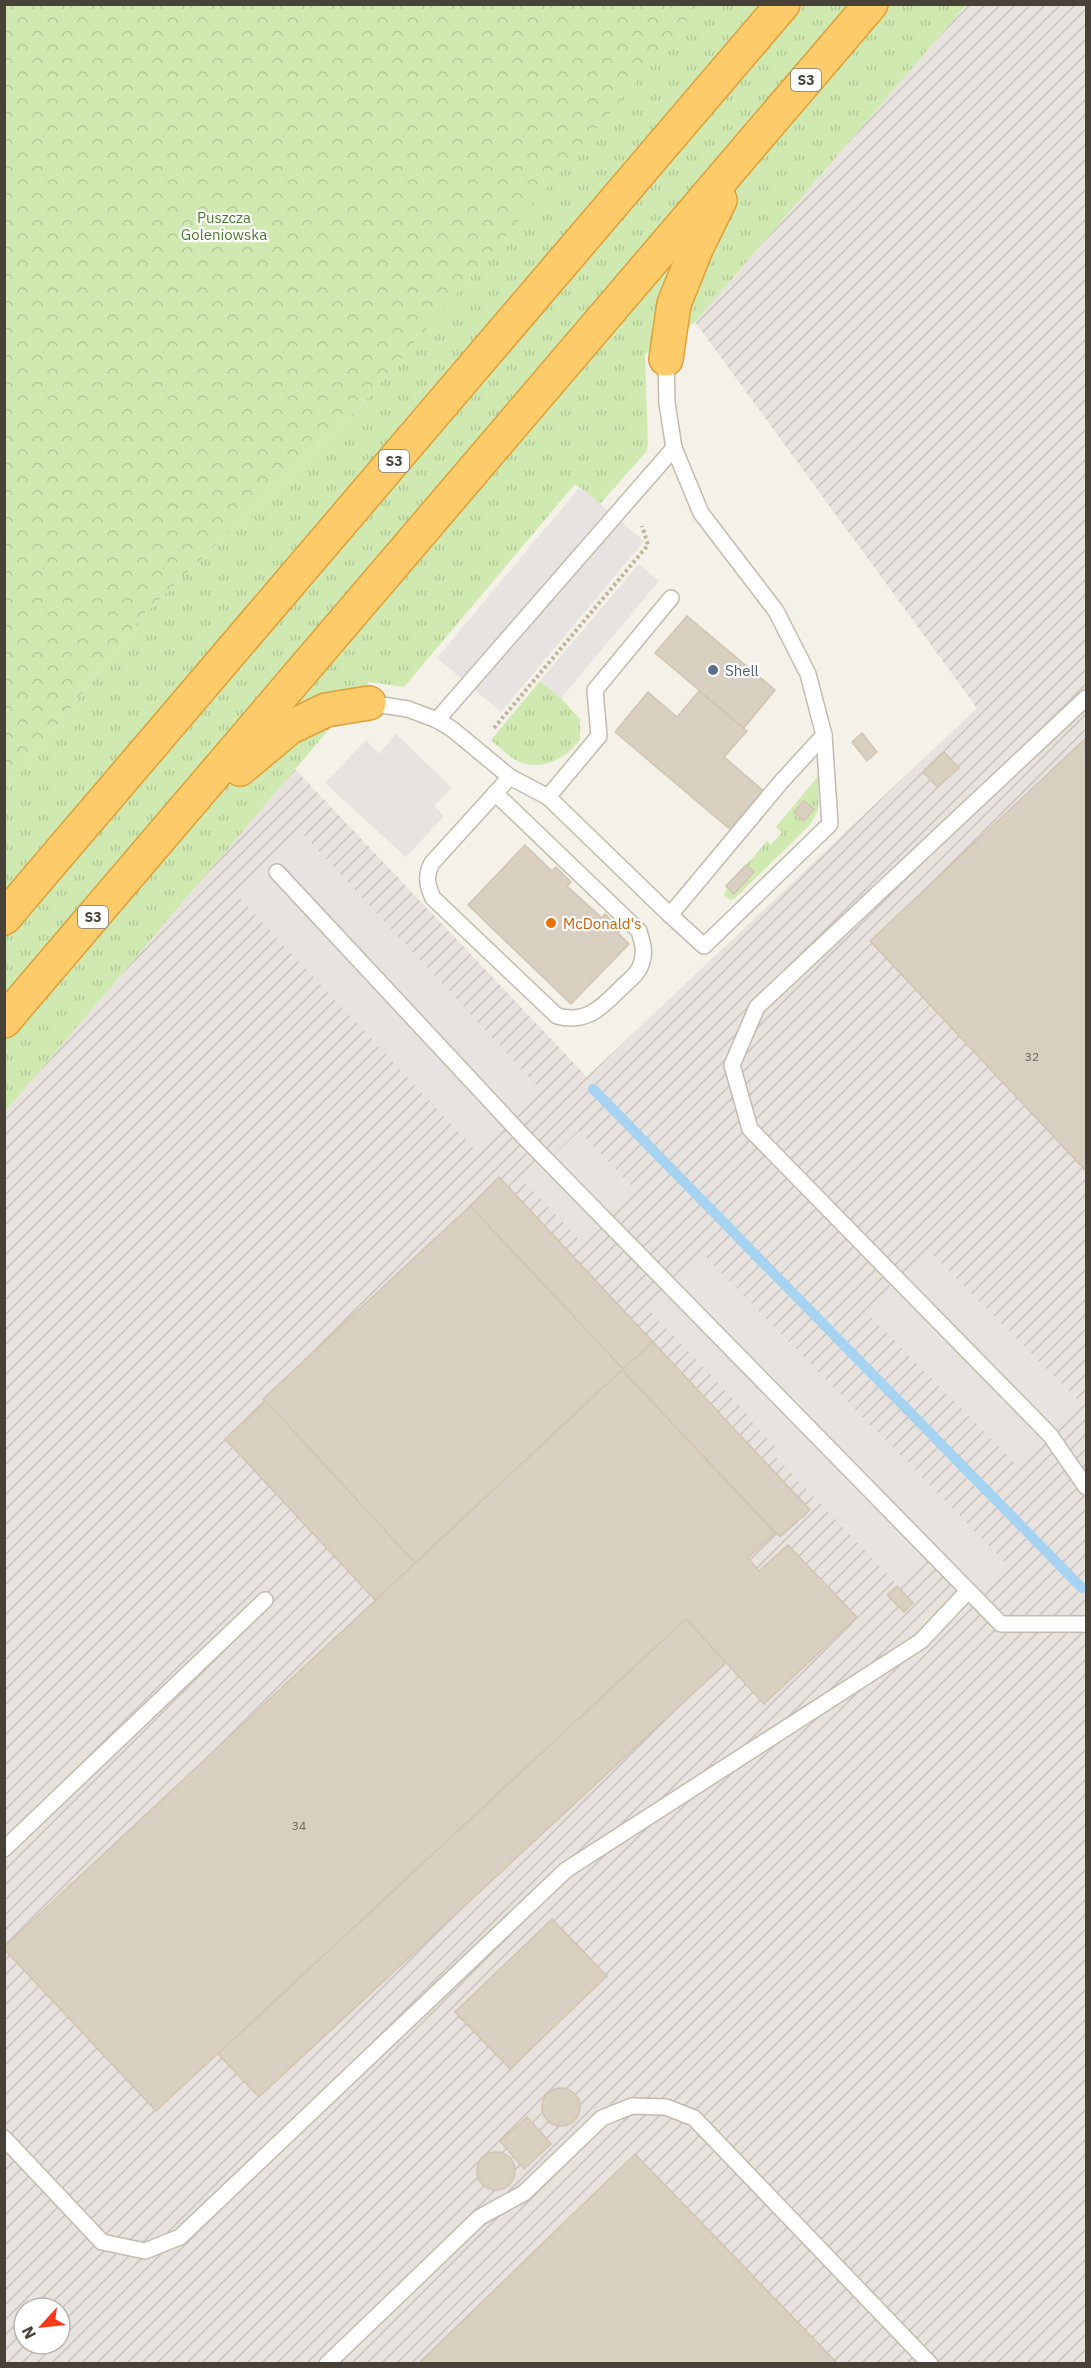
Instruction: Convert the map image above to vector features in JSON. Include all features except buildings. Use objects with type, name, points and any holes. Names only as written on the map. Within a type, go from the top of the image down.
[{"type":"highway","name":"S3","points":[[4,918],[783,4]]},
{"type":"highway","name":"S3","points":[[4,1021],[871,4]]},
{"type":"highway","points":[[666,359],[674,304],[696,249],[742,156]]},
{"type":"highway","points":[[181,814],[253,759],[288,728],[326,710],[369,703]]},
{"type":"lane","points":[[369,703],[408,709],[437,720],[510,777],[549,797],[704,946],[830,824],[824,735],[808,674],[776,611],[701,513],[674,448],[667,403],[666,359]]},
{"type":"lane","points":[[437,720],[674,448]]},
{"type":"lane","points":[[549,797],[598,736],[595,690],[671,598]]},
{"type":"lane","points":[[1086,698],[757,1007],[732,1065],[750,1129],[1050,1436],[1086,1486]]},
{"type":"lane","points":[[670,915],[781,782],[824,735]]},
{"type":"lane","points":[[495,793],[639,931],[645,950],[640,969],[589,1016],[568,1019],[557,1016],[433,898],[429,889],[428,870],[448,844],[495,793],[510,777]]},
{"type":"lane","points":[[277,872],[523,1136],[1001,1624],[1086,1624]]},
{"type":"lane","points":[[4,2138],[102,2242],[145,2251],[180,2237],[566,1870],[921,1641],[968,1591]]},
{"type":"lane","points":[[4,1849],[265,1600]]},
{"type":"lane","points":[[327,2364],[480,2217],[524,2193],[602,2118],[632,2106],[666,2107],[693,2118],[930,2364]]},
{"type":"path","points":[[476,749],[648,545],[631,497]]},
{"type":"shaded area","points":[[966,5],[1086,5],[1086,2363],[5,2364],[5,1112],[295,769],[586,1076],[977,708],[695,322]]},
{"type":"shaded area","points":[[580,487],[644,541],[501,712],[437,658]]},
{"type":"shaded area","points":[[639,564],[659,581],[561,698],[540,681]]},
{"type":"shaded area","points":[[396,734],[452,788],[434,806],[444,816],[406,857],[325,783],[366,740],[379,754]]},
{"type":"shaded area","points":[[304,835],[542,1091],[477,1152],[238,896]]},
{"type":"shaded area","points":[[579,1131],[632,1186],[579,1239],[525,1183]]},
{"type":"shaded area","points":[[927,1249],[1080,1402],[1017,1465],[865,1311]]},
{"type":"shaded area","points":[[705,1256],[1007,1564],[974,1597],[929,1550],[895,1582],[771,1452],[776,1447],[752,1422],[753,1420],[649,1310]]},
{"type":"green space","name":"Puszcza Goleniowska","points":[[5,4],[693,4],[698,9],[362,405],[146,612],[5,792]]},
{"type":"green space","points":[[693,5],[966,5],[695,322],[645,354],[648,445],[646,452],[600,504],[575,484],[404,687],[369,682],[5,1112],[5,792],[146,612],[362,405],[697,8]]},
{"type":"green space","points":[[540,681],[561,698],[580,719],[580,739],[561,758],[553,762],[526,764],[514,759],[491,740]]},
{"type":"green space","points":[[819,775],[818,811],[808,827],[734,899],[731,900],[724,895],[727,888],[734,894],[754,873],[746,865],[767,841],[771,845],[782,832],[776,827]]},
{"type":"waterway","points":[[593,1089],[1082,1588]]},
{"type":"place","name":"Shell","points":[[713,670]]},
{"type":"place","name":"McDonald's","points":[[551,923]]}]
